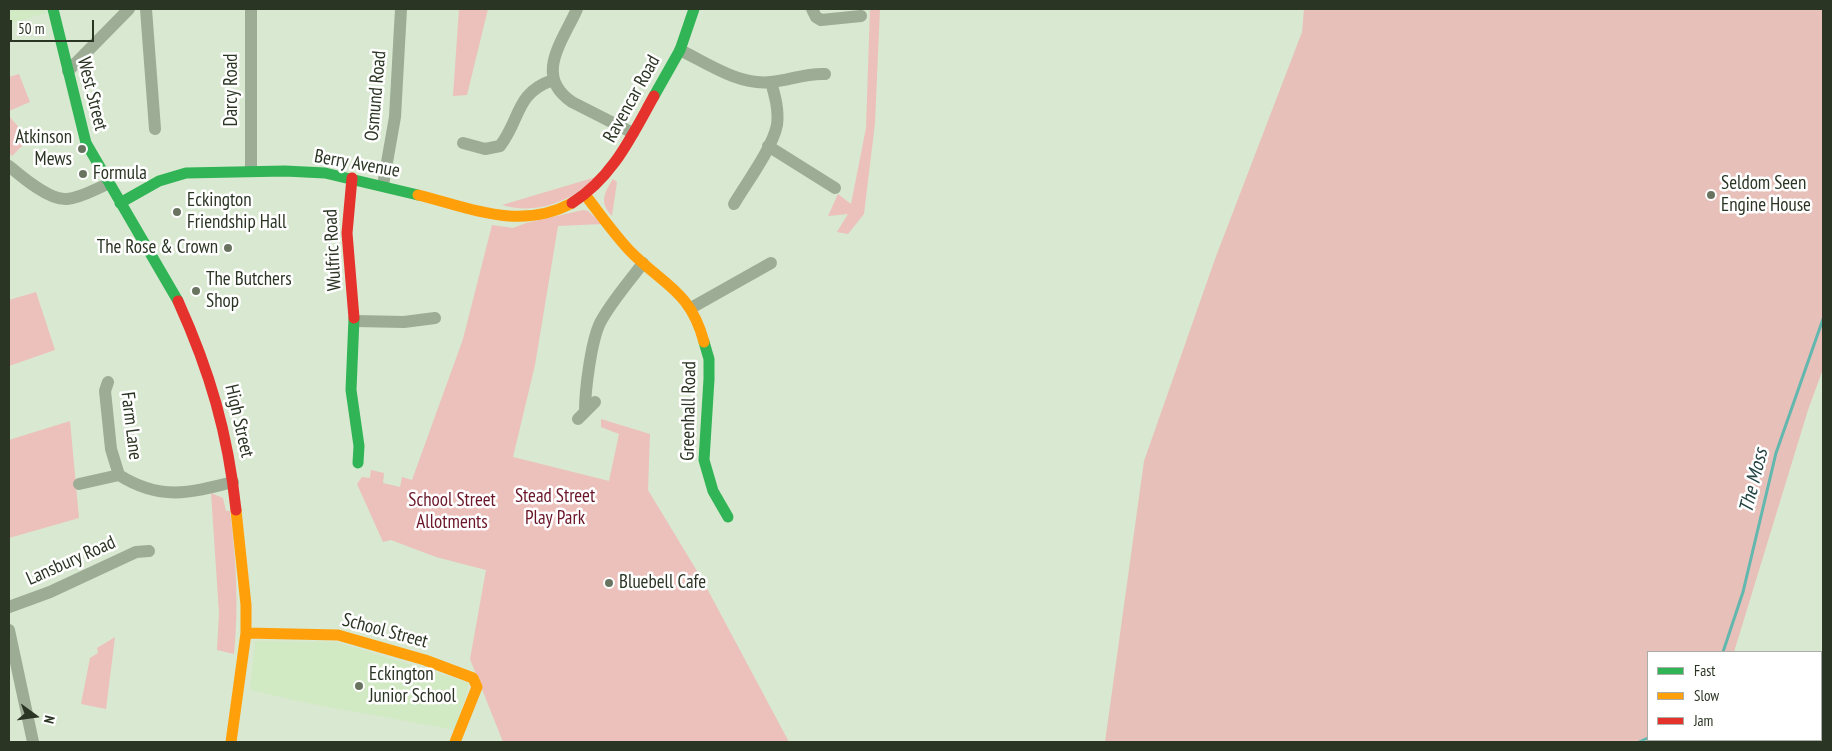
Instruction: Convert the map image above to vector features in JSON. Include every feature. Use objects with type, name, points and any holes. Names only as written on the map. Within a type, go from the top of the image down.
[{"type":"street","name":"West Street","points":[[53,9],[86,143],[108,184]]},
{"type":"street","points":[[68,71],[130,9]]},
{"type":"street","points":[[146,9],[155,129]]},
{"type":"street","name":"Darcy Road","points":[[251,9],[251,171]]},
{"type":"street","name":"Osmund Road","points":[[383,185],[395,117],[401,9]]},
{"type":"street","points":[[577,9],[553,59],[553,80],[567,100],[633,133]]},
{"type":"street","name":"Ravencar Road","points":[[586,196],[607,176],[633,133],[680,50],[694,9]]},
{"type":"street","points":[[812,9],[816,17],[822,20],[861,16]]},
{"type":"street","points":[[680,50],[744,80],[771,82],[802,75],[825,74]]},
{"type":"street","points":[[463,143],[485,149],[500,146],[528,93],[541,84],[553,80]]},
{"type":"street","points":[[734,198],[773,137],[778,115],[771,82]]},
{"type":"street","points":[[768,146],[835,188]]},
{"type":"street","points":[[9,166],[59,199],[75,198],[108,184]]},
{"type":"street","name":"Berry Avenue","points":[[120,203],[159,181],[186,173],[251,171],[325,174],[352,178],[513,218],[536,216],[558,210],[586,196]]},
{"type":"street","name":"Wulfric Road","points":[[352,178],[347,233],[355,306],[351,390],[359,446],[358,463]]},
{"type":"street","name":"High Street","points":[[108,184],[175,295],[201,352],[220,412],[233,482],[244,575],[246,633],[231,742]]},
{"type":"street","name":"Greenhall Road","points":[[586,196],[630,251],[671,285],[691,308],[700,327],[709,359],[704,460],[713,491],[728,517]]},
{"type":"street","points":[[586,411],[585,398],[590,364],[600,323],[643,263]]},
{"type":"street","points":[[691,308],[771,263]]},
{"type":"street","points":[[355,321],[429,324]]},
{"type":"street","name":"Farm Lane","points":[[108,382],[105,391],[111,449],[119,476],[145,488],[176,494],[191,493],[233,482]]},
{"type":"street","points":[[79,484],[119,476]]},
{"type":"street","name":"Lansbury Road","points":[[9,607],[50,592],[136,552],[148,552]]},
{"type":"street","points":[[9,630],[33,742]]},
{"type":"street","name":"School Street","points":[[246,633],[338,635],[358,639],[463,673],[473,678],[477,687],[455,742]]},
{"type":"shaded area","points":[[9,9],[45,9],[46,13],[9,24]]},
{"type":"shaded area","points":[[1304,9],[1823,9],[1823,369],[1808,410],[1734,651],[1647,651],[1647,741],[1752,742],[1105,742],[1144,461],[1215,259],[1302,32]]},
{"type":"shaded area","name":"Eckington Junior School","points":[[255,641],[337,642],[469,683],[456,730],[317,705],[250,690]]},
{"type":"green space","points":[[459,9],[488,9],[467,95],[453,96]]},
{"type":"green space","points":[[870,9],[880,9],[875,123],[864,214],[848,234],[837,232],[848,214],[828,216],[838,194],[851,204],[866,128]]},
{"type":"green space","points":[[19,74],[30,102],[9,111],[9,77]]},
{"type":"green space","points":[[9,116],[29,139],[12,156],[9,153]]},
{"type":"green space","points":[[596,177],[576,193],[552,204],[528,208],[502,205]]},
{"type":"green space","points":[[613,179],[617,182],[612,216],[605,207],[604,198]]},
{"type":"green space","points":[[583,210],[588,211],[602,224],[558,226],[535,365],[513,457],[609,481],[619,434],[601,427],[601,419],[650,434],[648,490],[703,581],[789,742],[503,742],[470,659],[486,570],[436,557],[391,540],[383,542],[357,484],[362,477],[370,478],[371,470],[384,473],[383,483],[400,487],[402,477],[412,480],[463,339],[492,225],[513,228],[526,223]]},
{"type":"green space","points":[[36,292],[55,350],[9,366],[9,300]]},
{"type":"green space","points":[[70,421],[79,518],[9,538],[9,440]]},
{"type":"green space","points":[[211,493],[223,498],[226,511],[230,511],[236,582],[234,654],[217,650],[219,613]]},
{"type":"green space","points":[[115,637],[106,709],[81,704],[90,658],[98,653],[97,648]]},
{"type":"waterway","name":"The Moss","points":[[1723,651],[1743,592],[1776,453],[1823,319]]},
{"type":"waterway","name":"The Moss","points":[[1639,742],[1647,738]]},
{"type":"traffic: fast","points":[[53,9],[86,143],[178,301]]},
{"type":"traffic: fast","points":[[654,96],[680,50],[694,9]]},
{"type":"traffic: fast","points":[[120,203],[159,181],[186,173],[285,171],[325,173],[418,195]]},
{"type":"traffic: fast","points":[[354,318],[351,390],[359,446],[358,463]]},
{"type":"traffic: fast","points":[[704,342],[709,359],[704,460],[713,491],[728,517]]},
{"type":"traffic: slow","points":[[418,195],[476,211],[514,216],[553,211],[572,203]]},
{"type":"traffic: slow","points":[[586,196],[630,251],[683,299],[698,325],[704,342]]},
{"type":"traffic: slow","points":[[231,742],[246,633],[246,605],[236,510]]},
{"type":"traffic: slow","points":[[246,633],[338,635],[425,660],[473,678],[477,687],[455,742]]},
{"type":"traffic: jam","points":[[572,203],[586,193],[610,169],[629,141],[654,96]]},
{"type":"traffic: jam","points":[[352,178],[347,233],[354,318]]},
{"type":"traffic: jam","points":[[178,301],[199,353],[216,403],[228,455],[236,510]]},
{"type":"place","name":"Atkinson Mews","points":[[82,149]]},
{"type":"place","name":"Formula","points":[[83,174]]},
{"type":"place","name":"Seldom Seen Engine House","points":[[1711,195]]},
{"type":"place","name":"Eckington Friendship Hall","points":[[177,212]]},
{"type":"place","name":"The Rose & Crown","points":[[228,248]]},
{"type":"place","name":"The Butchers Shop","points":[[196,291]]},
{"type":"place","name":"Bluebell Cafe","points":[[609,583]]},
{"type":"place","name":"Eckington Junior School","points":[[359,686]]},
{"type":"park label","name":"Stead Street Play Park","points":[[555,508]]},
{"type":"park label","name":"School Street Allotments","points":[[452,512]]}]
